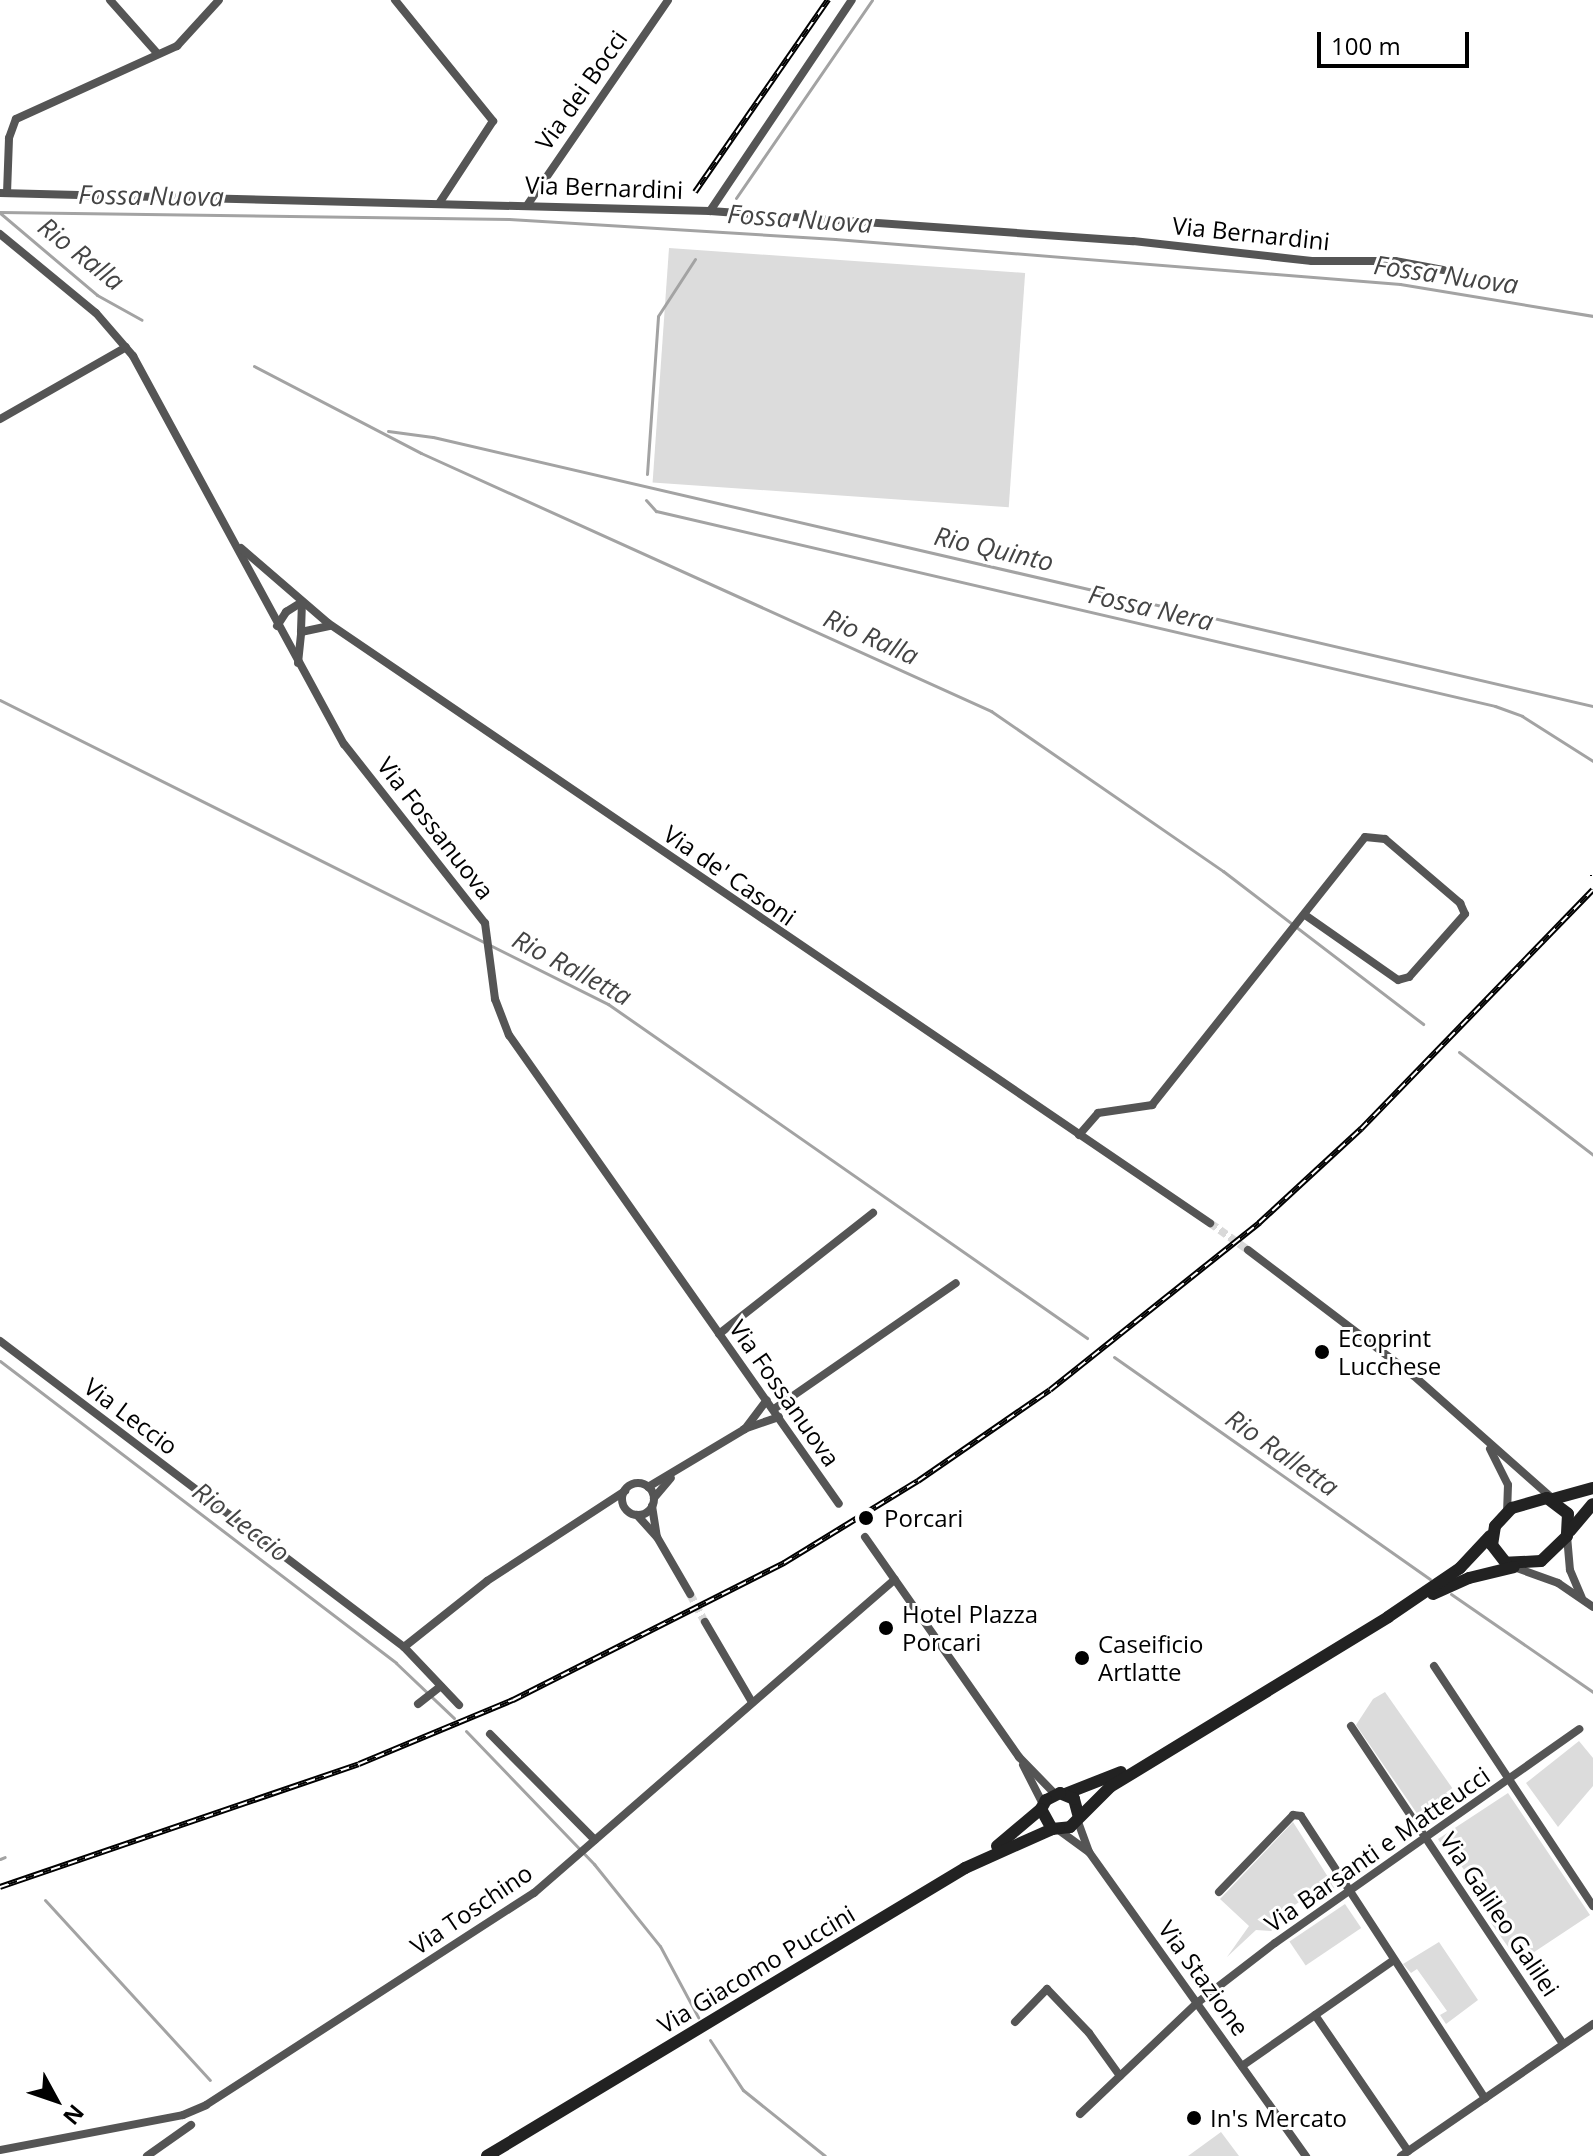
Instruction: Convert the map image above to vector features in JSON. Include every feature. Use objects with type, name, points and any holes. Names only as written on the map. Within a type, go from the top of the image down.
[{"type":"main road","points":[[965,1868],[1060,1794],[1163,1750],[1388,1617],[1460,1568],[1490,1536],[1507,1512],[1530,1500],[1553,1499],[1593,1488]]},
{"type":"main road","points":[[1553,1499],[1568,1514],[1568,1534]]},
{"type":"main road","points":[[1388,1617],[1469,1578],[1549,1556],[1593,1504]]},
{"type":"main road","points":[[1490,1536],[1495,1553],[1514,1567]]},
{"type":"main road","points":[[1060,1794],[1074,1799],[1078,1817],[1163,1750]]},
{"type":"main road","points":[[1042,1806],[1056,1830]]},
{"type":"main road","name":"Via Giacomo Puccini","points":[[487,2156],[965,1868],[1056,1830],[1078,1817]]},
{"type":"street","points":[[110,0],[158,54]]},
{"type":"street","points":[[4,193],[9,138],[16,119],[177,46],[219,0]]},
{"type":"street","points":[[395,0],[493,121],[440,202]]},
{"type":"street","name":"Via dei Bocci","points":[[528,204],[668,0]]},
{"type":"street","points":[[710,211],[852,0]]},
{"type":"street","name":"Via Bernardini","points":[[4,193],[710,211],[1133,241],[1312,261],[1395,261],[1443,270]]},
{"type":"street","name":"Via Fossanuova","points":[[0,234],[86,304],[126,347],[238,544],[299,668],[344,744],[466,895],[485,923],[495,999],[509,1035],[839,1504]]},
{"type":"street","points":[[0,419],[126,347]]},
{"type":"street","name":"Via de' Casoni","points":[[238,544],[334,627],[1210,1223]]},
{"type":"street","points":[[277,626],[286,612],[302,602]]},
{"type":"street","points":[[299,668],[302,602]]},
{"type":"street","points":[[301,632],[334,627]]},
{"type":"street","points":[[1079,1135],[1098,1113],[1152,1105],[1365,837],[1385,839],[1449,894],[1465,914],[1409,977],[1398,980],[1304,917]]},
{"type":"street","points":[[719,1334],[873,1213]]},
{"type":"street","points":[[1248,1250],[1354,1327],[1553,1499]]},
{"type":"street","points":[[404,1647],[487,1581],[633,1484],[648,1487],[776,1413],[956,1283]]},
{"type":"street","name":"Via Leccio","points":[[0,1341],[404,1647],[459,1705]]},
{"type":"street","points":[[744,1429],[767,1400]]},
{"type":"street","points":[[1486,1441],[1506,1476],[1507,1512]]},
{"type":"street","points":[[637,1515],[653,1502],[678,1472]]},
{"type":"street","points":[[648,1487],[657,1537]]},
{"type":"street","points":[[623,1506],[625,1491]]},
{"type":"street","points":[[593,1513],[623,1506],[637,1515],[657,1537],[690,1594]]},
{"type":"street","points":[[1568,1534],[1570,1570],[1583,1599]]},
{"type":"street","points":[[865,1537],[1019,1757],[1042,1806]]},
{"type":"street","points":[[1514,1567],[1548,1578],[1593,1607]]},
{"type":"street","name":"Via Toschino","points":[[0,2150],[183,2115],[206,2105],[496,1919],[585,1849],[895,1579]]},
{"type":"street","points":[[705,1622],[752,1702]]},
{"type":"street","points":[[1434,1666],[1593,1906]]},
{"type":"street","points":[[421,1702],[441,1686]]},
{"type":"street","name":"Via Galileo Galilei","points":[[1351,1726],[1563,2044]]},
{"type":"street","name":"Via Barsanti e Matteucci","points":[[1080,2114],[1197,2003],[1348,1891],[1509,1782],[1579,1729]]},
{"type":"street","points":[[490,1734],[595,1840]]},
{"type":"street","points":[[1019,1757],[1060,1794]]},
{"type":"street","points":[[1219,1892],[1296,1813],[1485,2098]]},
{"type":"street","name":"Via Stazione","points":[[1078,1817],[1089,1852],[1306,2156]]},
{"type":"street","points":[[1056,1830],[1089,1852]]},
{"type":"street","points":[[1242,2066],[1394,1960]]},
{"type":"street","points":[[1015,2022],[1047,1989],[1089,2033],[1120,2076]]},
{"type":"street","points":[[1315,2015],[1404,2153],[1593,2024]]},
{"type":"street","points":[[147,2156],[191,2125]]},
{"type":"street","points":[[160,2147],[169,2156]]},
{"type":"shaded area","points":[[669,248],[1025,273],[1009,507],[653,482]]},
{"type":"shaded area","points":[[1385,1692],[1462,1802],[1427,1828],[1356,1725],[1373,1699]]},
{"type":"shaded area","points":[[1579,1741],[1593,1758],[1593,1786],[1558,1827],[1526,1783]]},
{"type":"shaded area","points":[[1508,1793],[1590,1915],[1519,1962],[1491,1923],[1497,1918],[1447,1845],[1443,1847],[1438,1839]]},
{"type":"shaded area","points":[[1293,1822],[1335,1888],[1314,1892],[1274,1919],[1278,1926],[1271,1931],[1256,1930],[1227,1957],[1249,1926],[1220,1899]]},
{"type":"shaded area","points":[[1345,1904],[1361,1928],[1306,1966],[1289,1941]]},
{"type":"shaded area","points":[[1439,1942],[1478,2000],[1446,2024],[1440,2015],[1447,2011],[1417,1969],[1411,1973],[1403,1964]]},
{"type":"shaded area","points":[[1221,2132],[1239,2156],[1188,2156]]},
{"type":"waterway","name":"Fossa Nera","points":[[736,198],[872,0]]},
{"type":"waterway","name":"Fossa Nuova","points":[[0,212],[509,219],[835,239],[1400,284],[1593,316]]},
{"type":"waterway","name":"Rio Ralla","points":[[0,213],[97,295],[142,320]]},
{"type":"waterway","name":"Fossa Nera","points":[[647,474],[658,316],[695,259]]},
{"type":"waterway","name":"Rio Ralla","points":[[254,366],[421,453],[991,711],[1223,871],[1423,1024]]},
{"type":"waterway","name":"Rio Quinto","points":[[388,431],[433,437],[1593,706]]},
{"type":"waterway","name":"Fossa Nera","points":[[646,500],[656,511],[1495,706],[1522,716],[1593,761]]},
{"type":"waterway","name":"Rio Ralletta","points":[[0,700],[608,1004],[1087,1338]]},
{"type":"waterway","name":"Rio Ralla","points":[[1459,1052],[1593,1155]]},
{"type":"waterway","name":"Rio Ralletta","points":[[1114,1357],[1430,1579]]},
{"type":"waterway","name":"Rio Leccio","points":[[0,1361],[396,1663],[454,1718]]},
{"type":"waterway","name":"Rio Ralletta","points":[[1451,1594],[1593,1692]]},
{"type":"waterway","name":"Rio Leccio","points":[[466,1731],[594,1864],[660,1946],[698,2017]]},
{"type":"waterway","points":[[0,1859],[5,1857]]},
{"type":"waterway","points":[[45,1900],[210,2080]]},
{"type":"waterway","name":"Rio Leccio","points":[[710,2040],[743,2090],[825,2156]]},
{"type":"tunnel","points":[[1210,1223],[1248,1250]]},
{"type":"tunnel","points":[[690,1594],[705,1622]]},
{"type":"railway","points":[[695,192],[828,0]]},
{"type":"railway","points":[[0,1887],[359,1764],[513,1700],[784,1563],[918,1481],[1050,1390],[1259,1223],[1361,1129],[1593,890]]},
{"type":"place","name":"Ecoprint Lucchese","points":[[1322,1352]]},
{"type":"place","name":"Porcari","points":[[866,1518]]},
{"type":"place","name":"Hotel Plazza Porcari","points":[[886,1628]]},
{"type":"place","name":"Caseificio Artlatte","points":[[1082,1658]]},
{"type":"place","name":"In's Mercato","points":[[1194,2118]]}]
